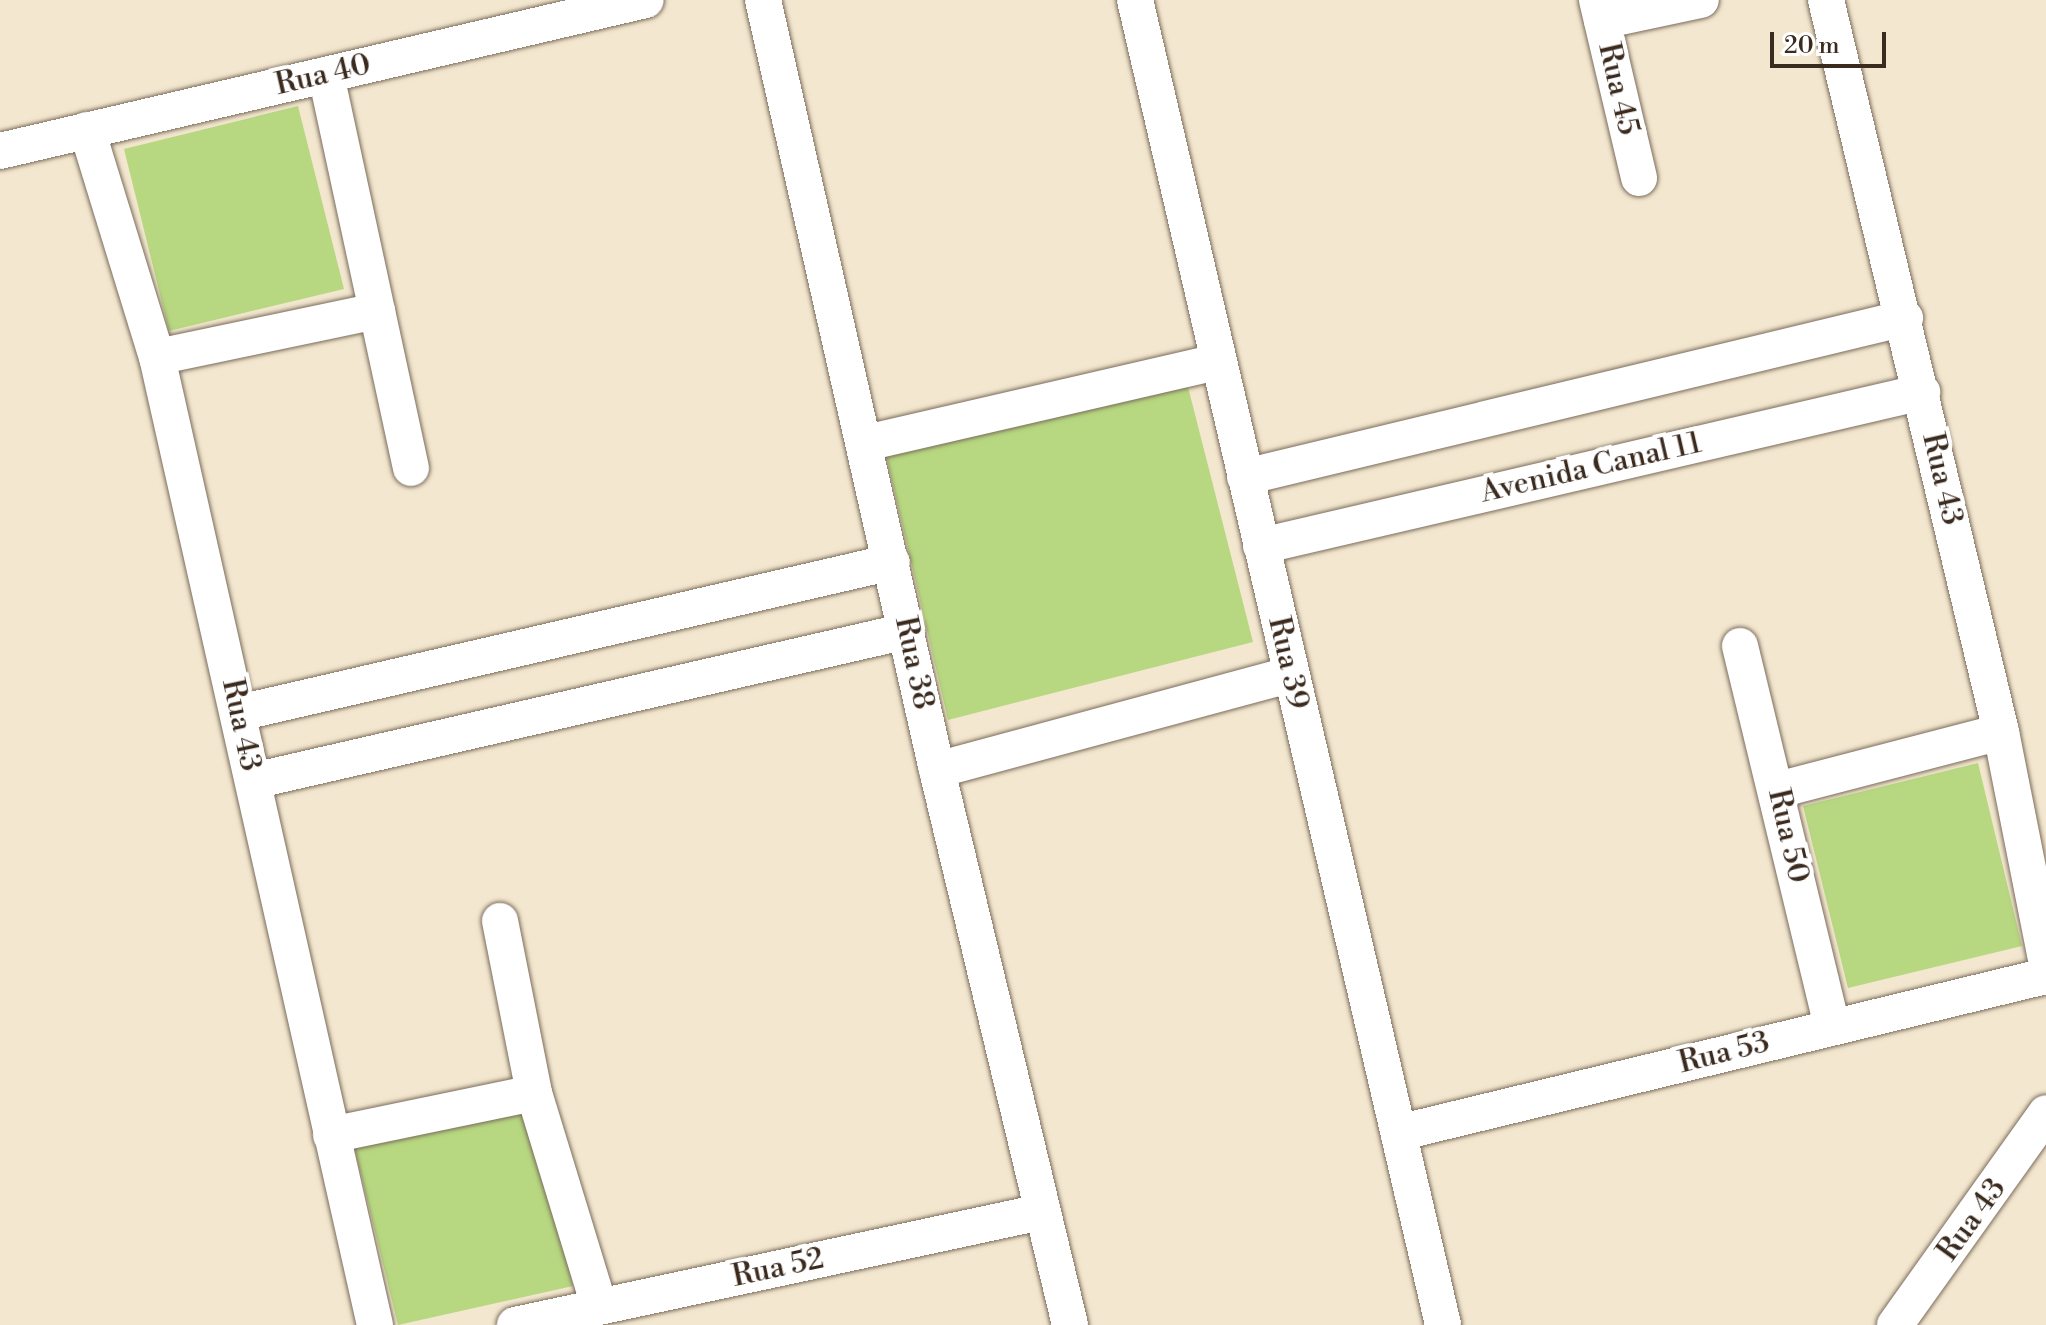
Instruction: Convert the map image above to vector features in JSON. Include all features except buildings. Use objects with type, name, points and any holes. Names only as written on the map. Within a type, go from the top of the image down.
[{"type":"street","name":"Rua 40","points":[[0,151],[646,0]]},
{"type":"street","name":"Rua 38","points":[[763,0],[866,443],[937,770],[1070,1325]]},
{"type":"street","name":"Rua 39","points":[[1135,0],[1290,675],[1402,1132],[1443,1325]]},
{"type":"street","points":[[1599,11],[1701,0]]},
{"type":"street","name":"Rua 43","points":[[1826,0],[1905,318],[2001,732],[2046,960]]},
{"type":"street","name":"Rua 45","points":[[1599,11],[1639,178]]},
{"type":"street","points":[[326,75],[411,468]]},
{"type":"street","name":"Rua 43","points":[[87,130],[157,357],[375,1325]]},
{"type":"street","points":[[157,357],[377,311]]},
{"type":"street","points":[[1245,477],[1905,318]]},
{"type":"street","points":[[866,443],[1218,362]]},
{"type":"street","name":"Avenida Canal 11","points":[[1261,546],[1922,392]]},
{"type":"street","points":[[239,713],[892,562]]},
{"type":"street","points":[[253,781],[907,631]]},
{"type":"street","name":"Rua 50","points":[[1740,646],[1778,790],[1832,1026]]},
{"type":"street","points":[[937,770],[1290,675]]},
{"type":"street","points":[[1778,790],[2001,732]]},
{"type":"street","points":[[500,921],[534,1093],[599,1306]]},
{"type":"street","name":"Rua 53","points":[[1402,1132],[2046,976]]},
{"type":"street","points":[[331,1135],[534,1093]]},
{"type":"street","name":"Rua 43","points":[[1895,1325],[2046,1113]]},
{"type":"street","name":"Rua 52","points":[[515,1325],[1041,1212]]},
{"type":"green space","points":[[298,106],[344,289],[169,331],[124,149]]},
{"type":"green space","points":[[1187,383],[1253,642],[948,720],[884,446]]},
{"type":"green space","points":[[1978,763],[2022,946],[1848,988],[1803,806]]},
{"type":"green space","points":[[529,1104],[573,1286],[398,1325],[354,1146]]}]
